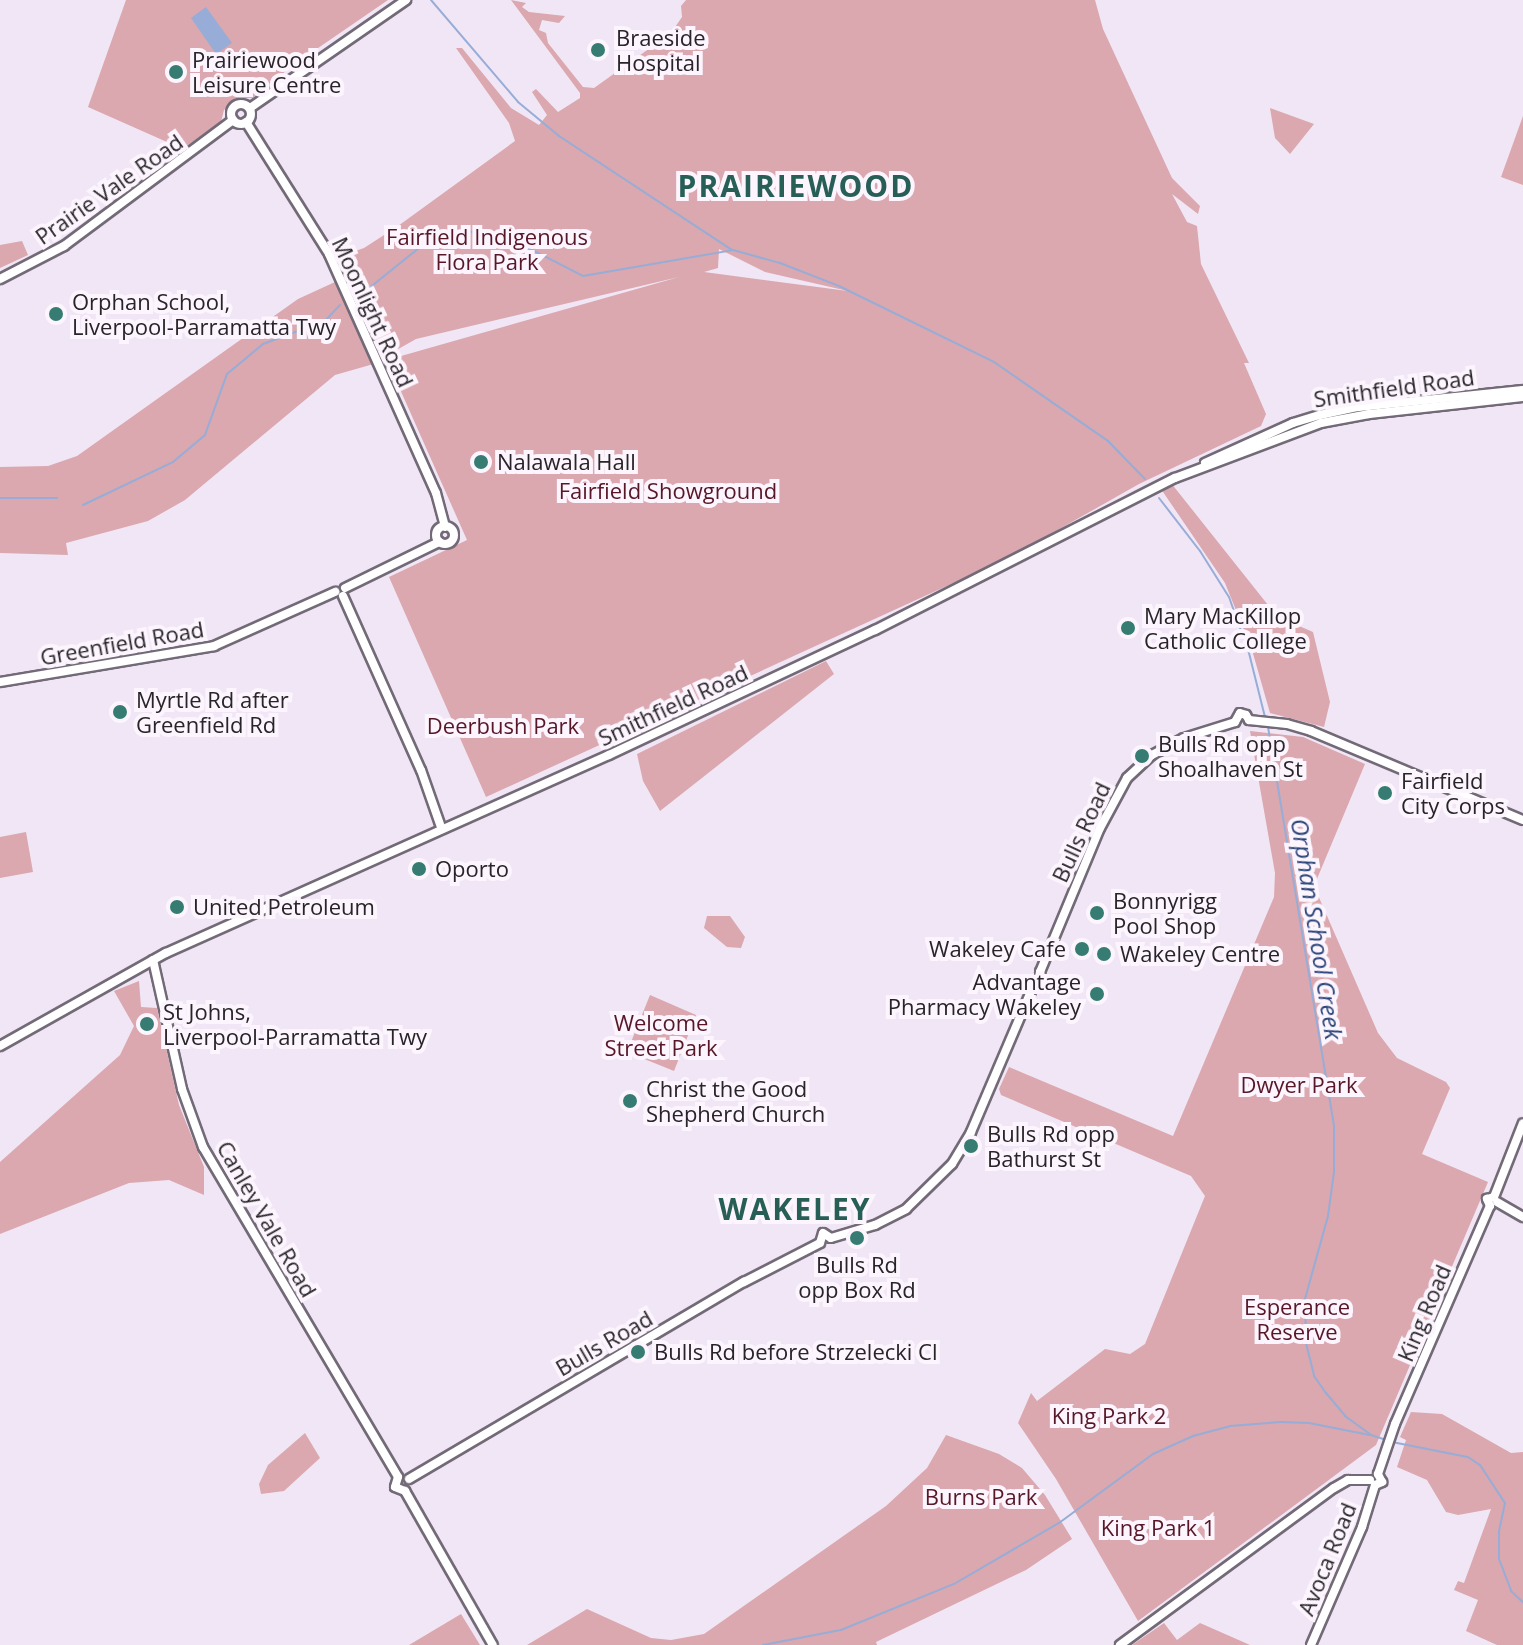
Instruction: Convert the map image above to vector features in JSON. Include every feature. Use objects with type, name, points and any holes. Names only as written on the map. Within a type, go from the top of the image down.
[{"type":"main road","points":[[233,120],[246,122],[250,108],[406,0]]},
{"type":"main road","name":"Prairie Vale Road","points":[[0,279],[64,246],[233,120],[233,107],[242,103],[250,108]]},
{"type":"main road","name":"Moonlight Road","points":[[246,122],[329,254],[436,493],[445,527]]},
{"type":"main road","points":[[1428,408],[1480,394],[1485,397],[1523,394]]},
{"type":"main road","name":"Smithfield Road","points":[[0,1046],[153,960],[441,827],[611,754],[888,624],[1293,423],[1358,407],[1480,394]]},
{"type":"main road","name":"Smithfield Road","points":[[1187,473],[1303,428],[1369,414],[1523,394]]},
{"type":"main road","points":[[1247,451],[1293,423],[1299,425],[1349,412],[1369,414]]},
{"type":"main road","points":[[445,527],[452,531],[453,539],[446,544],[439,542],[436,534],[445,527]]},
{"type":"main road","name":"Greenfield Road","points":[[0,682],[206,648],[341,592],[439,542]]},
{"type":"main road","points":[[341,592],[421,770],[441,827]]},
{"type":"main road","name":"Bulls Road","points":[[409,1479],[767,1269],[820,1243],[828,1245],[831,1238],[875,1225],[906,1209],[952,1164],[971,1132],[1035,982],[1031,974],[1040,972],[1109,808],[1127,778],[1152,755],[1184,738],[1235,722],[1240,713],[1249,720],[1275,722],[1311,731],[1523,820]]},
{"type":"main road","name":"Canley Vale Road","points":[[153,960],[182,1089],[203,1147],[398,1477],[395,1487],[405,1491]]},
{"type":"main road","name":"King Road","points":[[1391,1435],[1493,1202],[1523,1123]]},
{"type":"main road","points":[[1493,1202],[1523,1217]]},
{"type":"main road","name":"Avoca Road","points":[[1311,1645],[1362,1527],[1374,1480],[1391,1435]]},
{"type":"main road","points":[[398,1477],[409,1479],[405,1491],[493,1645]]},
{"type":"main road","points":[[1120,1645],[1334,1488],[1348,1480],[1374,1480]]},
{"type":"green space","points":[[126,0],[388,0],[289,68],[252,98],[239,98],[224,110],[221,122],[178,152],[176,146],[88,107]]},
{"type":"green space","points":[[511,0],[526,3],[522,7],[529,12],[565,16],[559,23],[542,20],[539,30],[546,33],[548,43],[583,87],[594,88],[671,33],[682,17],[681,6],[686,0],[1095,0],[1103,29],[1172,178],[1200,206],[1198,214],[1172,194],[1187,222],[1197,226],[1201,264],[1249,363],[1244,363],[1266,414],[1261,426],[1139,484],[1010,557],[486,797],[389,577],[467,540],[387,360],[679,277],[416,339],[370,365],[335,375],[185,500],[148,521],[66,543],[68,555],[0,553],[0,467],[48,466],[77,456],[298,299],[348,276],[341,256],[364,248],[398,226],[515,141],[509,123],[456,48],[462,48],[511,108],[539,125],[547,115],[532,92],[536,89],[558,112],[580,98],[580,93]],"holes":[[[719,249],[765,272],[848,291],[704,272],[718,268]]]},
{"type":"green space","points":[[1270,108],[1314,124],[1290,154],[1275,138]]},
{"type":"green space","points":[[1523,116],[1523,185],[1501,177]]},
{"type":"green space","points":[[22,241],[28,255],[0,268],[0,245]]},
{"type":"green space","points":[[1171,483],[1272,610],[1283,619],[1313,632],[1330,702],[1324,727],[1270,713],[1252,650],[1225,583],[1161,489]]},
{"type":"green space","points":[[826,661],[834,674],[660,811],[643,781],[637,754]]},
{"type":"green space","points":[[1250,731],[1303,737],[1365,764],[1314,886],[1378,1033],[1397,1058],[1446,1082],[1450,1088],[1422,1154],[1488,1182],[1376,1445],[1138,1621],[1056,1479],[1018,1423],[1031,1393],[1037,1401],[1105,1349],[1130,1354],[1145,1344],[1205,1196],[1191,1176],[1001,1095],[999,1089],[1009,1067],[1173,1136],[1274,897],[1275,873]]},
{"type":"green space","points":[[26,832],[33,872],[0,878],[0,837]]},
{"type":"green space","points":[[707,916],[730,916],[745,937],[741,948],[727,947],[704,928]]},
{"type":"green space","points":[[139,981],[141,1007],[157,1008],[179,1105],[204,1167],[204,1195],[169,1180],[129,1183],[0,1234],[0,1162],[120,1055],[134,1026],[114,991]]},
{"type":"green space","name":"Welcome Street Park","points":[[650,995],[696,1015],[674,1071],[627,1052]]},
{"type":"green space","points":[[1411,1412],[1442,1414],[1511,1453],[1523,1452],[1523,1645],[1497,1645],[1466,1631],[1478,1600],[1454,1590],[1458,1581],[1464,1583],[1491,1509],[1458,1515],[1446,1512],[1427,1480],[1397,1467],[1406,1440],[1400,1437]]},
{"type":"green space","points":[[305,1433],[320,1458],[284,1491],[261,1494],[259,1484],[268,1465]]},
{"type":"green space","name":"Burns Park","points":[[946,1435],[999,1454],[1022,1468],[1045,1495],[1072,1539],[1026,1570],[876,1642],[877,1645],[527,1645],[587,1609],[651,1638],[671,1640],[704,1634],[886,1506],[927,1468]]},
{"type":"green space","points":[[461,1614],[480,1645],[409,1645]]},
{"type":"green space","points":[[1164,1623],[1177,1640],[1200,1623],[1250,1645],[1132,1645]]},
{"type":"water","points":[[206,7],[232,43],[216,54],[191,18]]},
{"type":"waterway","points":[[431,0],[518,102],[559,136],[732,250]]},
{"type":"waterway","name":"Orphan School Creek","points":[[358,297],[429,240],[453,229],[509,238],[583,276],[733,250],[780,263],[839,286],[994,362],[1108,441],[1145,479]]},
{"type":"waterway","name":"Orphan School Creek","points":[[83,505],[173,462],[205,435],[227,374],[263,344],[325,321],[340,305]]},
{"type":"waterway","name":"Orphan School Creek","points":[[0,498],[57,498]]},
{"type":"waterway","name":"Orphan School Creek","points":[[1159,498],[1200,551],[1229,597],[1249,653],[1265,717]]},
{"type":"waterway","name":"Orphan School Creek","points":[[1268,727],[1334,1125],[1334,1172],[1328,1216],[1305,1299],[1306,1343],[1314,1376],[1326,1393],[1345,1416],[1371,1435],[1386,1440]]},
{"type":"waterway","points":[[763,1645],[841,1630],[954,1584],[1059,1523],[1153,1454],[1193,1436],[1230,1426],[1281,1422],[1309,1423],[1370,1435]]},
{"type":"waterway","name":"Orphan School Creek","points":[[1392,1442],[1468,1457],[1480,1465],[1505,1503],[1499,1531],[1499,1559],[1511,1591],[1523,1602]]},
{"type":"place","name":"Braeside Hospital","points":[[598,50]]},
{"type":"place","name":"Prairiewood Leisure Centre","points":[[176,72]]},
{"type":"place","name":"Orphan School, Liverpool-Parramatta Twy","points":[[56,314]]},
{"type":"place","name":"Nalawala Hall","points":[[481,462]]},
{"type":"place","name":"Mary MacKillop Catholic College","points":[[1128,628]]},
{"type":"place","name":"Myrtle Rd after Greenfield Rd","points":[[120,712]]},
{"type":"place","name":"Bulls Rd opp Shoalhaven St","points":[[1142,756]]},
{"type":"place","name":"Fairfield City Corps","points":[[1385,793]]},
{"type":"place","name":"Oporto","points":[[419,869]]},
{"type":"place","name":"United Petroleum","points":[[177,907]]},
{"type":"place","name":"Bonnyrigg Pool Shop","points":[[1097,913]]},
{"type":"place","name":"Wakeley Cafe","points":[[1082,949]]},
{"type":"place","name":"Wakeley Centre","points":[[1104,954]]},
{"type":"place","name":"Advantage Pharmacy Wakeley","points":[[1097,994]]},
{"type":"place","name":"St Johns, Liverpool-Parramatta Twy","points":[[147,1024]]},
{"type":"place","name":"Christ the Good Shepherd Church","points":[[630,1101]]},
{"type":"place","name":"Bulls Rd opp Bathurst St","points":[[971,1146]]},
{"type":"place","name":"Bulls Rd opp Box Rd","points":[[857,1238]]},
{"type":"place","name":"Bulls Rd before Strzelecki Cl","points":[[638,1352]]},
{"type":"district","name":"PRAIRIEWOOD","points":[[796,186]]},
{"type":"district","name":"WAKELEY","points":[[795,1209]]},
{"type":"park label","name":"Fairfield Indigenous Flora Park","points":[[487,248]]},
{"type":"park label","name":"Fairfield Showground","points":[[668,491]]},
{"type":"park label","name":"Deerbush Park","points":[[503,726]]},
{"type":"park label","name":"Dwyer Park","points":[[1299,1085]]},
{"type":"park label","name":"Esperance Reserve","points":[[1297,1318]]},
{"type":"park label","name":"King Park 2","points":[[1109,1416]]},
{"type":"park label","name":"King Park 1","points":[[1158,1528]]}]
